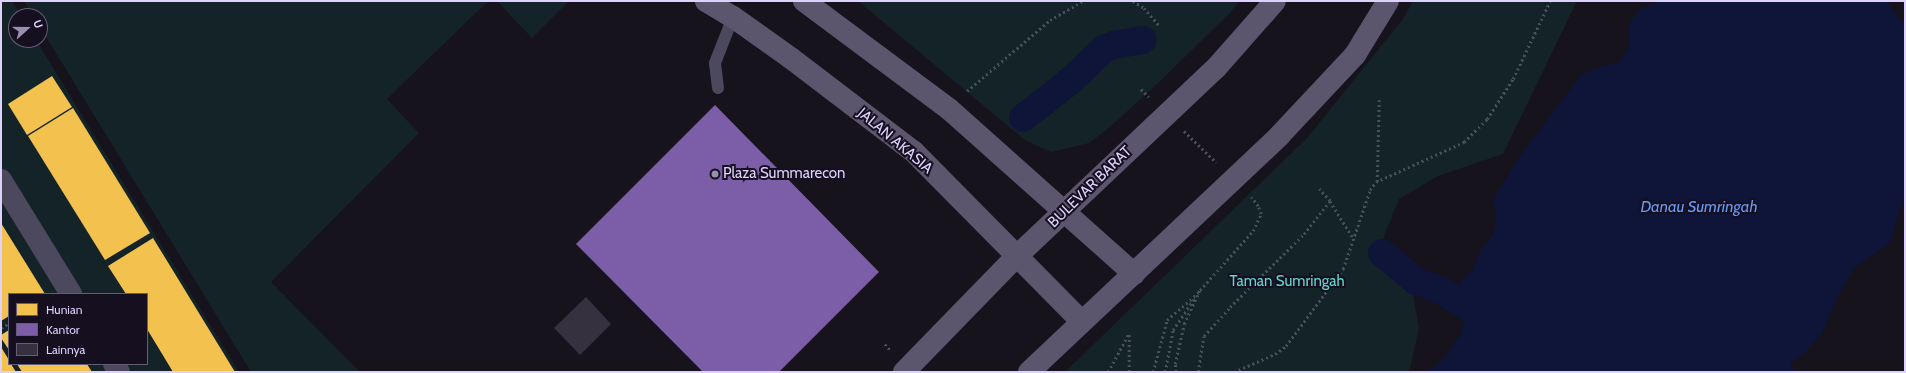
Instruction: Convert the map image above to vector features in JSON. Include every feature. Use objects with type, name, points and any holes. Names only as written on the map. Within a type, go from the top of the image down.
[{"type":"main road","name":"JALAN AKASIA","points":[[706,1],[733,17],[792,59],[914,152],[1081,321]]},
{"type":"main road","name":"BULEVAR BARAT","points":[[904,372],[1017,256],[1216,68],[1275,1]]},
{"type":"main road","points":[[1029,372],[1081,321],[1235,180],[1279,136],[1355,56],[1388,1]]},
{"type":"main road","points":[[809,2],[949,109],[1134,274]]},
{"type":"street","points":[[1,180],[70,293]]},
{"type":"lane","points":[[718,88],[715,63],[733,17]]},
{"type":"path","points":[[965,93],[1050,20],[1083,1]]},
{"type":"path","points":[[1133,1],[1144,8],[1159,25]]},
{"type":"path","points":[[1234,372],[1275,354],[1286,346],[1343,269],[1370,190],[1376,182],[1464,142],[1487,120],[1513,79],[1550,1]]},
{"type":"path","points":[[1141,89],[1235,180],[1258,206],[1262,214],[1253,231],[1200,290],[1167,320],[1152,372]]},
{"type":"path","points":[[1376,182],[1380,100]]},
{"type":"path","points":[[1319,189],[1330,201],[1353,238]]},
{"type":"path","points":[[1198,372],[1204,336],[1230,307],[1304,234],[1330,201]]},
{"type":"path","points":[[1165,372],[1173,330],[1200,290]]},
{"type":"path","points":[[1176,372],[1175,364],[1184,324],[1200,290]]},
{"type":"path","points":[[1108,372],[1129,333],[1129,372]]},
{"type":"green space","points":[[1,1],[12,1],[16,8],[8,8],[8,48],[41,48],[239,372],[1,372]]},
{"type":"green space","points":[[24,1],[488,1],[387,99],[419,133],[271,282],[360,372],[251,372],[48,40],[48,8],[28,8]]},
{"type":"green space","points":[[497,1],[569,1],[532,38]]},
{"type":"green space","points":[[858,1],[1239,1],[1230,13],[1109,128],[1089,143],[1051,152],[1025,140]]},
{"type":"green space","name":"Taman Sumringah","points":[[1413,1],[1577,1],[1503,154],[1438,176],[1399,199],[1374,261],[1413,294],[1419,328],[1409,372],[1065,372],[1307,138],[1403,19]]},
{"type":"water","name":"Danau Sumringah","points":[[1660,1],[1888,2],[1905,27],[1905,193],[1890,243],[1855,267],[1839,295],[1822,333],[1805,353],[1790,363],[1796,372],[1424,372],[1440,363],[1460,335],[1468,307],[1460,281],[1473,270],[1479,253],[1494,232],[1496,219],[1493,200],[1520,156],[1582,74],[1602,66],[1620,62],[1629,48],[1629,23],[1642,8]]},
{"type":"building: Hunian","points":[[52,76],[72,107],[27,135],[8,104]]},
{"type":"building: Hunian","points":[[73,108],[150,233],[105,260],[28,136]]},
{"type":"building: Hunian","points":[[1,223],[44,293],[8,293],[8,317],[1,321]]},
{"type":"building: Hunian","points":[[153,238],[235,372],[173,372],[148,331],[148,293],[125,293],[108,266]]},
{"type":"building: Hunian","points":[[8,331],[8,348],[1,338],[1,335]]},
{"type":"building: Hunian","points":[[1,347],[8,358],[8,365],[12,365],[16,372],[1,372]]},
{"type":"building: Hunian","points":[[18,365],[88,365],[92,372],[22,372]]},
{"type":"building: Kantor","name":"Plaza Summarecon","points":[[715,105],[879,272],[779,372],[703,372],[576,244]]},
{"type":"building: Lainnya","points":[[586,297],[611,324],[580,355],[554,328]]},
{"type":"waterway","points":[[1023,118],[1070,81],[1104,49],[1114,45],[1143,40]]},
{"type":"waterway","points":[[1382,253],[1416,281],[1442,291],[1468,307]]},
{"type":"place","name":"Plaza Summarecon","points":[[715,174]]}]
